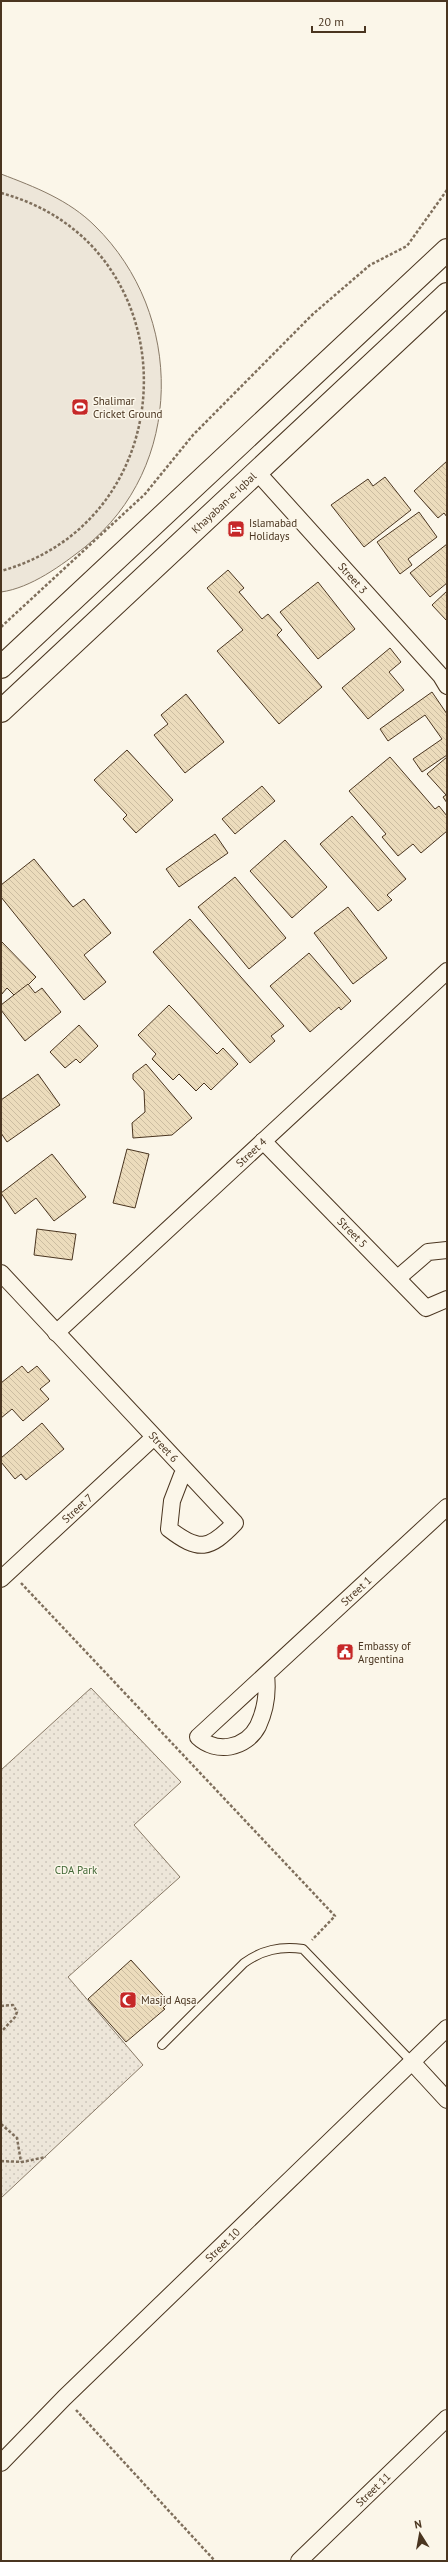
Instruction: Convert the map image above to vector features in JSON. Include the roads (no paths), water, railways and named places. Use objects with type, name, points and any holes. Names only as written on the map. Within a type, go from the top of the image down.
[{"type":"main road","points":[[1,667],[447,250]]},
{"type":"main road","name":"Khayaban-e-Iqbal","points":[[1,711],[447,294]]},
{"type":"street","name":"Street 3","points":[[257,472],[447,686]]},
{"type":"street","name":"Street 4","points":[[56,1333],[447,971]]},
{"type":"street","name":"Street 5","points":[[263,1141],[426,1308],[447,1299]]},
{"type":"street","points":[[399,1277],[428,1252],[447,1250]]},
{"type":"street","name":"Street 6","points":[[1,1273],[153,1438],[235,1523],[222,1536],[204,1546],[187,1543],[169,1529],[172,1501],[182,1475]]},
{"type":"street","name":"Street 7","points":[[5,1575],[153,1438]]},
{"type":"street","name":"Street 1","points":[[266,1675],[264,1711],[257,1728],[244,1742],[222,1749],[206,1745],[198,1738],[447,1507]]},
{"type":"street","name":"Street 10","points":[[1,2463],[64,2398],[447,2028]]},
{"type":"street","points":[[412,2062],[447,2100]]},
{"type":"street","name":"Street 11","points":[[299,2561],[447,2418]]},
{"type":"lane","points":[[162,2045],[244,1963],[257,1954],[286,1947],[303,1949],[412,2062]]},
{"type":"place","name":"Shalimar Cricket Ground","points":[[80,407]]},
{"type":"place","name":"Islamabad Holidays","points":[[236,529]]},
{"type":"place","name":"Embassy of Argentina","points":[[345,1652]]},
{"type":"place","name":"Masjid Aqsa","points":[[128,2000]]},
{"type":"park label","name":"CDA Park","points":[[76,1870]]}]
